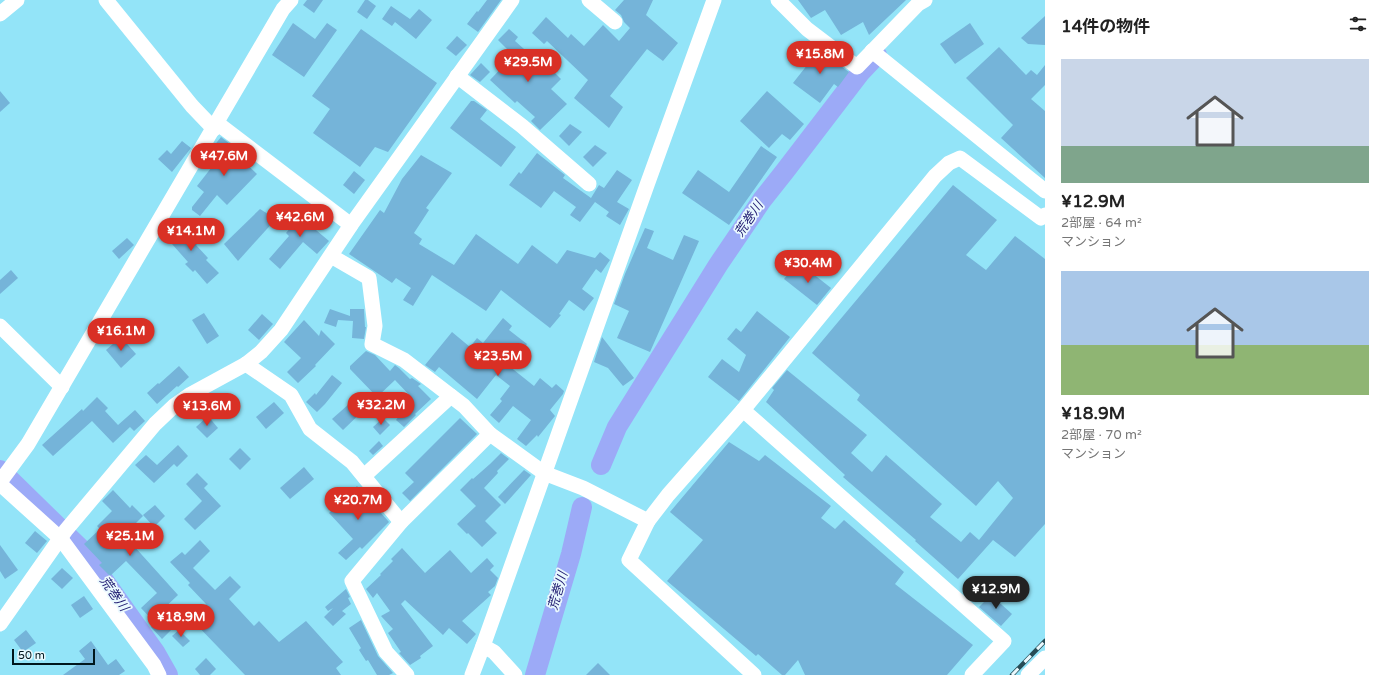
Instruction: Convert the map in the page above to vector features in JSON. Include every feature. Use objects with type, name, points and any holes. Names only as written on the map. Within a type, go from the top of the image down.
[{"type":"street","points":[[0,14],[17,0]]},
{"type":"street","points":[[106,0],[192,106],[216,126],[351,225]]},
{"type":"street","points":[[0,624],[63,535],[160,420],[174,406],[191,394],[246,364],[261,352],[281,330],[351,225],[512,0]]},
{"type":"street","points":[[588,0],[615,22]]},
{"type":"street","points":[[472,675],[714,0]]},
{"type":"street","points":[[778,0],[807,29],[857,67],[876,54],[894,30],[918,4],[925,0]]},
{"type":"street","points":[[159,675],[154,665],[63,535],[0,483],[28,444],[216,126],[287,2]]},
{"type":"street","points":[[876,54],[1045,191]]},
{"type":"street","points":[[457,76],[522,126],[589,184]]},
{"type":"street","points":[[754,675],[629,560],[648,522],[668,495],[743,410],[934,176],[949,163],[960,158],[1041,218],[1045,215]]},
{"type":"street","points":[[331,256],[369,278],[375,326],[372,344],[404,360],[464,406],[490,434],[544,473],[584,488],[648,522]]},
{"type":"street","points":[[0,326],[62,387]]},
{"type":"street","points":[[246,364],[291,395],[310,429],[352,462],[402,522]]},
{"type":"street","points":[[364,476],[451,396]]},
{"type":"street","points":[[743,410],[1004,641],[972,675]]},
{"type":"street","points":[[407,675],[386,652],[352,581],[402,522],[490,434]]},
{"type":"street","points":[[483,646],[494,652],[515,675]]},
{"type":"street","points":[[1028,675],[1045,658]]},
{"type":"building","points":[[307,0],[323,0],[314,13],[303,5]]},
{"type":"building","points":[[365,0],[368,0],[376,6],[367,19],[357,12]]},
{"type":"building","points":[[487,0],[501,0],[478,32],[467,24]]},
{"type":"building","points":[[624,0],[653,0],[646,15],[678,43],[663,61],[647,49],[610,96],[623,107],[609,128],[574,98],[588,80],[547,41],[544,44],[532,33],[546,17],[568,38],[571,34],[584,46],[603,25],[619,41],[630,28],[624,22],[621,15],[615,10]]},
{"type":"building","points":[[798,0],[906,0],[869,35],[863,22],[841,35],[825,10],[811,18]]},
{"type":"building","points":[[391,6],[410,19],[419,9],[432,20],[416,39],[395,22],[392,26],[382,19]]},
{"type":"building","points":[[1045,16],[1045,45],[1028,44],[1021,38]]},
{"type":"building","points":[[293,23],[315,39],[327,23],[337,30],[304,77],[272,55]]},
{"type":"building","points":[[970,23],[984,44],[955,64],[940,44]]},
{"type":"building","points":[[361,29],[437,83],[388,152],[375,147],[360,167],[313,133],[330,109],[312,96]]},
{"type":"building","points":[[509,29],[518,37],[515,41],[550,72],[552,70],[561,79],[551,89],[567,104],[540,130],[531,121],[535,117],[517,101],[515,103],[490,80],[510,59],[509,57],[512,54],[498,40]]},
{"type":"building","points":[[457,36],[467,45],[456,56],[446,48]]},
{"type":"building","points":[[999,47],[1026,75],[1031,70],[1037,75],[1045,65],[1045,85],[1031,99],[1045,111],[1045,178],[1001,138],[1013,125],[966,78]]},
{"type":"building","points":[[814,48],[821,53],[822,52],[849,72],[838,87],[834,84],[820,103],[793,83],[808,64],[804,61]]},
{"type":"building","points":[[481,63],[490,72],[480,82],[470,75]]},
{"type":"building","points":[[0,91],[10,103],[0,112]]},
{"type":"building","points":[[767,91],[804,124],[790,140],[782,134],[769,148],[740,121]]},
{"type":"building","points":[[471,101],[474,101],[487,110],[480,119],[516,147],[501,167],[450,128]]},
{"type":"building","points":[[570,124],[582,132],[569,146],[559,136]]},
{"type":"building","points":[[221,137],[243,154],[240,158],[257,174],[227,205],[217,195],[200,216],[192,210],[192,207],[204,192],[197,186],[222,154],[213,147]]},
{"type":"building","points":[[182,141],[191,148],[172,172],[158,159],[167,150],[171,154]]},
{"type":"building","points":[[595,145],[607,153],[593,167],[583,157]]},
{"type":"building","points":[[761,146],[777,157],[729,225],[682,193],[698,170],[729,192]]},
{"type":"building","points":[[537,153],[565,175],[563,178],[591,198],[599,185],[604,188],[617,170],[632,180],[617,202],[629,209],[620,225],[606,216],[609,212],[595,202],[580,222],[570,215],[576,207],[554,191],[541,208],[509,185],[519,172],[521,174]]},
{"type":"building","points":[[421,155],[452,173],[426,208],[429,210],[414,233],[422,239],[419,244],[454,265],[476,234],[518,264],[532,245],[557,264],[567,250],[595,258],[600,252],[610,260],[601,273],[596,269],[582,289],[594,298],[584,311],[569,300],[559,314],[561,315],[550,328],[501,290],[486,311],[432,275],[413,306],[403,300],[411,288],[396,278],[392,283],[349,254],[380,210],[384,213],[402,179]]},
{"type":"building","points":[[354,171],[365,180],[354,194],[343,185]]},
{"type":"building","points":[[953,185],[997,220],[966,255],[986,270],[1015,236],[1045,259],[1045,524],[1015,557],[993,540],[958,579],[915,541],[916,540],[843,477],[845,475],[766,402],[774,390],[772,388],[787,370],[867,435],[851,453],[872,472],[886,455],[942,504],[930,517],[961,542],[970,532],[979,540],[1013,498],[998,481],[976,506],[857,400],[860,395],[812,353]]},
{"type":"building","points":[[310,205],[320,213],[310,225],[329,241],[317,254],[303,242],[280,269],[269,259],[289,236],[286,233]]},
{"type":"building","points":[[260,209],[276,219],[238,261],[224,244]]},
{"type":"building","points":[[179,222],[198,243],[196,245],[208,258],[206,260],[219,273],[207,284],[195,270],[193,272],[185,264],[188,262],[164,235]]},
{"type":"building","points":[[645,228],[654,231],[647,248],[673,260],[684,235],[699,241],[650,352],[617,338],[629,311],[614,304]]},
{"type":"building","points":[[127,238],[134,245],[119,259],[112,251]]},
{"type":"building","points":[[798,262],[831,288],[817,305],[784,279]]},
{"type":"building","points":[[11,270],[18,278],[0,294],[0,280]]},
{"type":"building","points":[[330,309],[350,316],[350,309],[364,309],[366,327],[364,339],[352,338],[353,321],[338,320],[336,327],[324,323]]},
{"type":"building","points":[[757,311],[790,337],[739,401],[708,377],[722,359],[739,372],[746,355],[727,339],[736,328],[741,332]]},
{"type":"building","points":[[204,313],[219,336],[207,344],[192,320]]},
{"type":"building","points":[[262,314],[273,324],[259,340],[248,330]]},
{"type":"building","points":[[503,318],[512,326],[509,330],[527,344],[509,366],[534,386],[540,378],[552,388],[556,384],[564,391],[550,410],[555,416],[538,437],[537,435],[526,446],[517,439],[531,420],[513,406],[499,423],[490,415],[502,401],[500,399],[510,386],[496,375],[477,399],[439,367],[435,372],[425,365],[452,332],[470,347],[477,338],[483,343]]},
{"type":"building","points":[[304,320],[319,336],[321,330],[335,344],[315,365],[316,366],[298,383],[287,372],[301,358],[284,342]]},
{"type":"building","points":[[121,337],[136,354],[121,368],[106,350]]},
{"type":"building","points":[[602,337],[634,378],[623,386],[608,368],[594,362]]},
{"type":"building","points":[[366,351],[375,355],[390,371],[395,365],[410,379],[412,378],[421,384],[418,386],[431,399],[404,427],[396,420],[413,399],[395,380],[377,397],[350,369],[350,366]]},
{"type":"building","points":[[179,366],[189,377],[157,404],[147,393]]},
{"type":"building","points":[[332,375],[342,383],[317,412],[306,402],[315,393],[316,395]]},
{"type":"building","points":[[358,396],[369,405],[343,430],[332,419]]},
{"type":"building","points":[[97,397],[108,408],[105,411],[118,425],[135,410],[145,421],[134,431],[130,427],[113,443],[92,421],[53,456],[42,445],[82,409],[83,411]]},
{"type":"building","points":[[274,402],[284,413],[266,429],[256,417]]},
{"type":"building","points":[[208,416],[218,428],[207,438],[196,427]]},
{"type":"building","points":[[383,418],[390,425],[380,435],[373,427]]},
{"type":"building","points":[[460,418],[477,434],[410,501],[402,493],[414,482],[405,473]]},
{"type":"building","points":[[379,441],[383,446],[373,455],[369,451]]},
{"type":"building","points":[[729,442],[759,461],[765,455],[831,506],[821,518],[835,529],[844,520],[904,572],[895,584],[973,645],[947,675],[805,675],[798,660],[785,675],[782,675],[758,654],[756,656],[667,581],[703,540],[670,512]]},
{"type":"building","points":[[178,445],[188,456],[177,467],[174,464],[154,483],[135,465],[146,455],[157,465]]},
{"type":"building","points":[[240,448],[251,459],[240,470],[229,459]]},
{"type":"building","points":[[501,453],[509,459],[497,471],[498,473],[484,488],[501,505],[485,521],[497,533],[482,547],[457,524],[476,506],[460,490]]},
{"type":"building","points":[[304,467],[314,479],[290,499],[280,488]]},
{"type":"building","points":[[524,470],[531,475],[505,504],[498,497]]},
{"type":"building","points":[[197,473],[208,484],[204,488],[221,506],[195,530],[184,519],[202,501],[186,484]]},
{"type":"building","points":[[357,486],[389,522],[362,549],[360,547],[346,560],[338,553],[353,539],[329,513]]},
{"type":"building","points":[[113,490],[130,508],[132,505],[143,516],[124,535],[178,595],[159,613],[173,628],[162,639],[151,627],[155,623],[141,608],[157,593],[126,561],[110,576],[99,565],[102,563],[84,544],[100,529],[97,526],[112,511],[102,501]]},
{"type":"building","points":[[155,505],[165,516],[154,527],[143,515]]},
{"type":"building","points":[[35,531],[47,541],[37,553],[25,543]]},
{"type":"building","points":[[200,540],[210,551],[193,568],[215,590],[230,576],[241,587],[229,599],[254,626],[259,621],[279,642],[306,621],[343,662],[336,668],[341,675],[245,675],[191,619],[206,604],[188,585],[190,583],[170,562],[182,552],[185,555]]},
{"type":"building","points":[[0,545],[18,570],[5,579],[0,571]]},
{"type":"building","points":[[402,548],[425,573],[450,550],[471,573],[487,558],[494,566],[490,570],[498,578],[495,586],[488,592],[491,595],[462,621],[476,634],[467,644],[449,628],[443,635],[405,600],[401,604],[433,646],[420,656],[421,658],[410,665],[399,653],[401,652],[388,633],[393,629],[381,616],[390,611],[377,593],[373,598],[366,589],[381,575],[380,574],[393,561],[391,559]]},
{"type":"building","points":[[62,568],[73,578],[62,589],[51,579]]},
{"type":"building","points":[[346,589],[350,597],[348,598],[351,604],[342,611],[346,614],[333,626],[324,617],[333,608],[328,611],[325,607]]},
{"type":"building","points":[[991,595],[1012,614],[1001,626],[979,607]]},
{"type":"building","points":[[84,596],[93,609],[80,618],[71,605]]},
{"type":"building","points":[[361,620],[378,656],[393,673],[389,675],[377,675],[368,660],[366,661],[359,650],[361,648],[349,628]]},
{"type":"building","points":[[26,630],[36,643],[23,652],[14,640]]},
{"type":"building","points":[[179,630],[190,641],[183,647],[172,636]]},
{"type":"building","points":[[91,641],[108,665],[116,659],[125,671],[119,675],[63,675],[85,659],[79,651]]},
{"type":"building","points":[[206,658],[216,669],[210,675],[200,675],[195,669]]},
{"type":"building","points":[[598,663],[610,675],[586,675]]},
{"type":"waterway","name":"荒巻川","points":[[601,465],[617,427],[718,265],[762,200],[860,73],[877,55]]},
{"type":"waterway","name":"荒巻川","points":[[0,470],[83,551],[155,652],[168,675]]},
{"type":"waterway","name":"荒巻川","points":[[535,675],[571,554],[582,507]]},
{"type":"railway","points":[[1012,675],[1045,641]]}]
